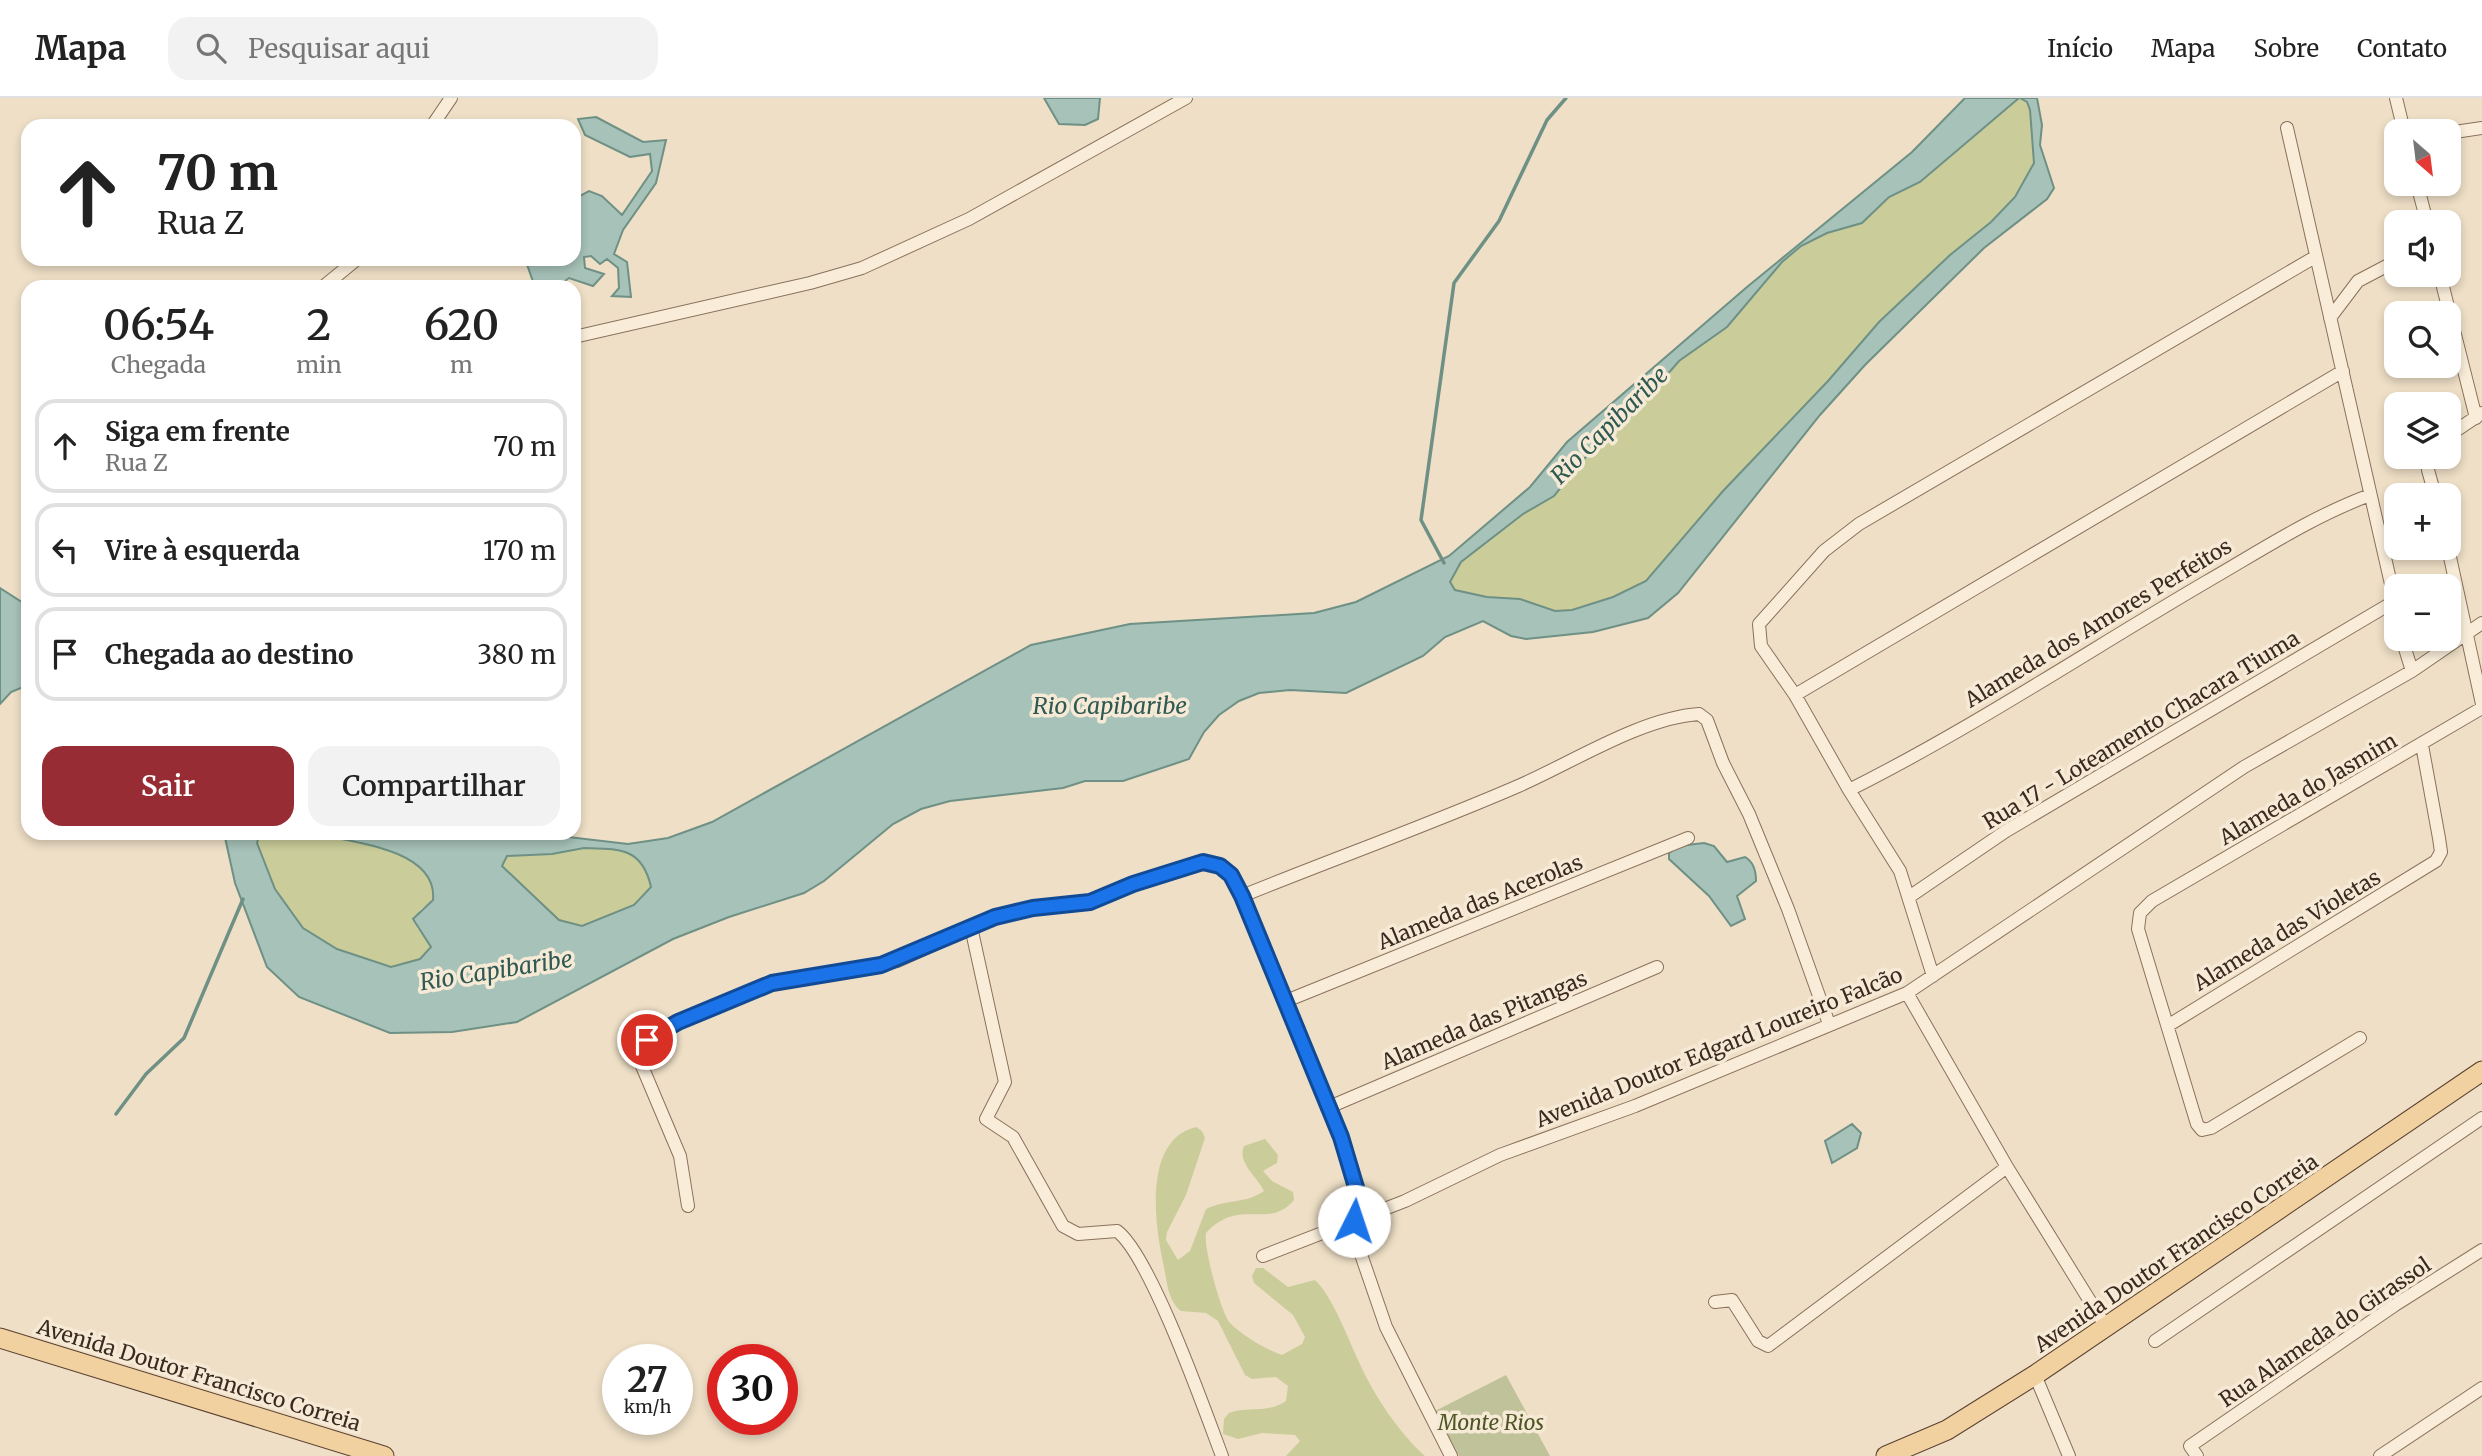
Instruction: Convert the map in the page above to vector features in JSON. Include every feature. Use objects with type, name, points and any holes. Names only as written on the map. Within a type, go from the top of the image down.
[{"type":"main road","name":"Avenida Doutor Francisco Correia","points":[[1886,1456],[1947,1430],[2035,1375],[2482,1072]]},
{"type":"main road","name":"Avenida Doutor Francisco Correia","points":[[0,1338],[384,1456]]},
{"type":"street","points":[[437,119],[451,98]]},
{"type":"street","points":[[581,335],[810,283],[862,268],[969,219],[1186,98]]},
{"type":"street","points":[[2396,98],[2401,119]]},
{"type":"street","points":[[2287,128],[2388,574]]},
{"type":"street","points":[[2461,131],[2482,128]]},
{"type":"street","points":[[1933,976],[1900,871],[1849,790],[1796,695],[1761,646],[1759,624],[1824,551],[1859,524],[2315,257]]},
{"type":"street","points":[[332,280],[349,266]]},
{"type":"street","points":[[2330,318],[2358,281],[2384,267]]},
{"type":"street","points":[[2443,287],[2479,415],[2461,427]]},
{"type":"street","points":[[1796,695],[2343,371]]},
{"type":"street","name":"Alameda dos Amores Perfeitos","points":[[1849,790],[2003,703],[2255,552],[2338,508],[2370,495]]},
{"type":"street","points":[[2451,560],[2469,634],[2482,706]]},
{"type":"street","name":"Rua 17 - Loteamento Chacara Tiuma","points":[[1909,897],[2006,831],[2384,609]]},
{"type":"street","name":"Avenida Doutor Edgard Loureiro Falcão","points":[[1263,1256],[1405,1201],[1500,1155],[1635,1106],[1907,993],[2244,767],[2412,671],[2482,623]]},
{"type":"street","points":[[2406,651],[2412,671]]},
{"type":"street","name":"Alameda do Jasmim","points":[[2169,1024],[2138,929],[2140,913],[2152,901],[2422,745],[2482,706]]},
{"type":"street","points":[[1242,896],[1458,812],[1630,734],[1677,717],[1699,714],[1707,720],[1788,909],[1829,1024]]},
{"type":"street","name":"Alameda das Violetas","points":[[2169,1024],[2436,861],[2441,852],[2422,745]]},
{"type":"street","name":"Alameda das Acerolas","points":[[1286,1001],[1688,838]]},
{"type":"street","points":[[688,1206],[680,1156],[639,1059],[641,1047],[647,1040],[670,1026],[772,983],[889,963],[971,927],[1023,910],[1090,902],[1133,884],[1203,862],[1220,866],[1231,875],[1242,896],[1341,1137],[1358,1194],[1354,1221],[1355,1237],[1386,1327],[1451,1456]]},
{"type":"street","points":[[971,927],[1005,1082],[986,1119],[1013,1137],[1063,1226],[1078,1234],[1117,1231],[1127,1239],[1158,1299],[1222,1456]]},
{"type":"street","name":"Alameda das Pitangas","points":[[1327,1108],[1657,967]]},
{"type":"street","points":[[1907,993],[2007,1167],[2106,1327]]},
{"type":"street","points":[[2169,1024],[2198,1126],[2202,1130],[2211,1128],[2360,1038]]},
{"type":"street","points":[[2155,1341],[2482,1118]]},
{"type":"street","points":[[1715,1302],[1732,1300],[1758,1342],[1768,1346],[2007,1167]]},
{"type":"street","name":"Rua Alameda do Girassol","points":[[2194,1451],[2395,1305],[2482,1250]]},
{"type":"street","points":[[2035,1375],[2069,1456]]},
{"type":"street","points":[[2380,1456],[2482,1388]]},
{"type":"green space","points":[[2019,98],[2027,102],[2030,110],[2034,163],[2015,197],[1991,222],[1950,255],[1879,322],[1828,381],[1696,522],[1646,582],[1613,597],[1572,610],[1555,611],[1520,599],[1487,597],[1455,590],[1450,582],[1461,562],[1523,514],[1554,496],[1616,420],[1653,391],[1679,361],[1764,285],[1782,262],[1801,246],[1827,233],[1862,223],[1889,197],[1920,182]]},
{"type":"green space","points":[[258,840],[344,840],[368,844],[409,857],[422,866],[432,882],[433,900],[420,910],[417,928],[426,935],[431,947],[420,959],[391,967],[337,949],[303,928],[275,889]]},
{"type":"green space","points":[[584,848],[618,850],[635,857],[647,874],[651,887],[634,905],[582,926],[559,920],[502,866],[507,856],[552,854]]},
{"type":"green space","points":[[1196,1127],[1202,1131],[1205,1138],[1186,1195],[1167,1232],[1166,1240],[1178,1260],[1190,1251],[1206,1209],[1250,1198],[1264,1191],[1245,1164],[1243,1152],[1244,1146],[1265,1139],[1278,1155],[1277,1163],[1263,1171],[1272,1181],[1293,1192],[1294,1200],[1274,1213],[1230,1217],[1218,1222],[1206,1233],[1210,1265],[1226,1317],[1248,1337],[1282,1355],[1302,1344],[1305,1337],[1293,1315],[1254,1283],[1252,1276],[1256,1268],[1263,1268],[1288,1287],[1315,1280],[1334,1307],[1379,1400],[1396,1425],[1425,1456],[1286,1456],[1300,1441],[1295,1435],[1262,1433],[1238,1439],[1223,1434],[1224,1419],[1229,1413],[1279,1405],[1286,1401],[1288,1386],[1276,1377],[1252,1379],[1245,1375],[1218,1321],[1206,1313],[1181,1311],[1171,1297],[1158,1230],[1156,1187],[1167,1149],[1179,1135]]},
{"type":"green space","name":"Monte Rios","points":[[1506,1375],[1550,1456],[1459,1456],[1435,1411]]},
{"type":"water","points":[[1044,98],[1100,98],[1098,119],[1085,125],[1059,124]]},
{"type":"water","name":"Rio Capibaribe","points":[[1965,98],[2019,98],[1920,182],[1889,197],[1862,223],[1827,233],[1801,246],[1782,262],[1727,327],[1679,361],[1653,391],[1616,420],[1554,496],[1523,514],[1461,562],[1450,582],[1455,590],[1487,597],[1520,599],[1555,611],[1572,610],[1613,597],[1646,581],[1723,491],[1828,381],[1879,322],[1950,255],[1991,222],[2015,197],[2034,163],[2030,110],[2027,102],[2020,98],[2037,98],[2042,125],[2040,145],[2054,188],[2047,199],[1984,248],[1865,365],[1820,415],[1678,593],[1648,618],[1593,632],[1526,639],[1511,636],[1483,621],[1445,637],[1423,656],[1346,693],[1290,690],[1259,693],[1239,701],[1219,715],[1204,732],[1189,759],[1123,781],[1085,781],[1063,788],[950,801],[921,809],[893,824],[824,881],[804,893],[729,917],[673,939],[517,1022],[452,1032],[390,1033],[299,997],[267,967],[235,883],[226,840],[258,840],[275,889],[303,928],[337,949],[391,967],[420,959],[431,947],[413,919],[433,900],[431,882],[421,868],[405,858],[386,850],[344,840],[581,838],[628,844],[668,838],[712,822],[1031,645],[1130,624],[1314,613],[1356,602],[1449,556],[1530,487],[1567,442],[1747,287],[1912,152]],"holes":[[[584,848],[618,850],[635,857],[642,864],[651,887],[634,905],[582,926],[559,920],[502,866],[507,856],[552,854]]]},
{"type":"water","points":[[596,117],[643,142],[666,140],[656,183],[623,230],[614,254],[627,262],[631,297],[612,296],[619,288],[618,268],[607,259],[600,264],[591,256],[584,257],[585,268],[604,274],[593,286],[569,278],[532,280],[528,266],[581,266],[581,195],[589,191],[602,196],[622,215],[652,171],[650,154],[630,157],[585,135],[581,119],[578,119]]},
{"type":"water","points":[[0,588],[21,602],[21,688],[11,692],[0,704]]},
{"type":"water","points":[[1704,843],[1714,846],[1727,862],[1745,857],[1754,867],[1756,881],[1737,896],[1745,919],[1731,926],[1709,896],[1669,859],[1669,853],[1678,846]]},
{"type":"water","points":[[1852,1124],[1861,1133],[1857,1148],[1832,1163],[1825,1141]]},
{"type":"waterway","points":[[1444,563],[1421,520],[1454,283],[1499,221],[1547,120],[1566,98]]},
{"type":"waterway","points":[[116,1114],[146,1074],[184,1038],[243,899]]},
{"type":"route","points":[[647,1040],[678,1022],[772,983],[897,961],[995,917],[1033,908],[1090,902],[1133,884],[1203,862],[1220,866],[1231,875],[1242,896],[1341,1137],[1358,1194],[1354,1221]]}]
